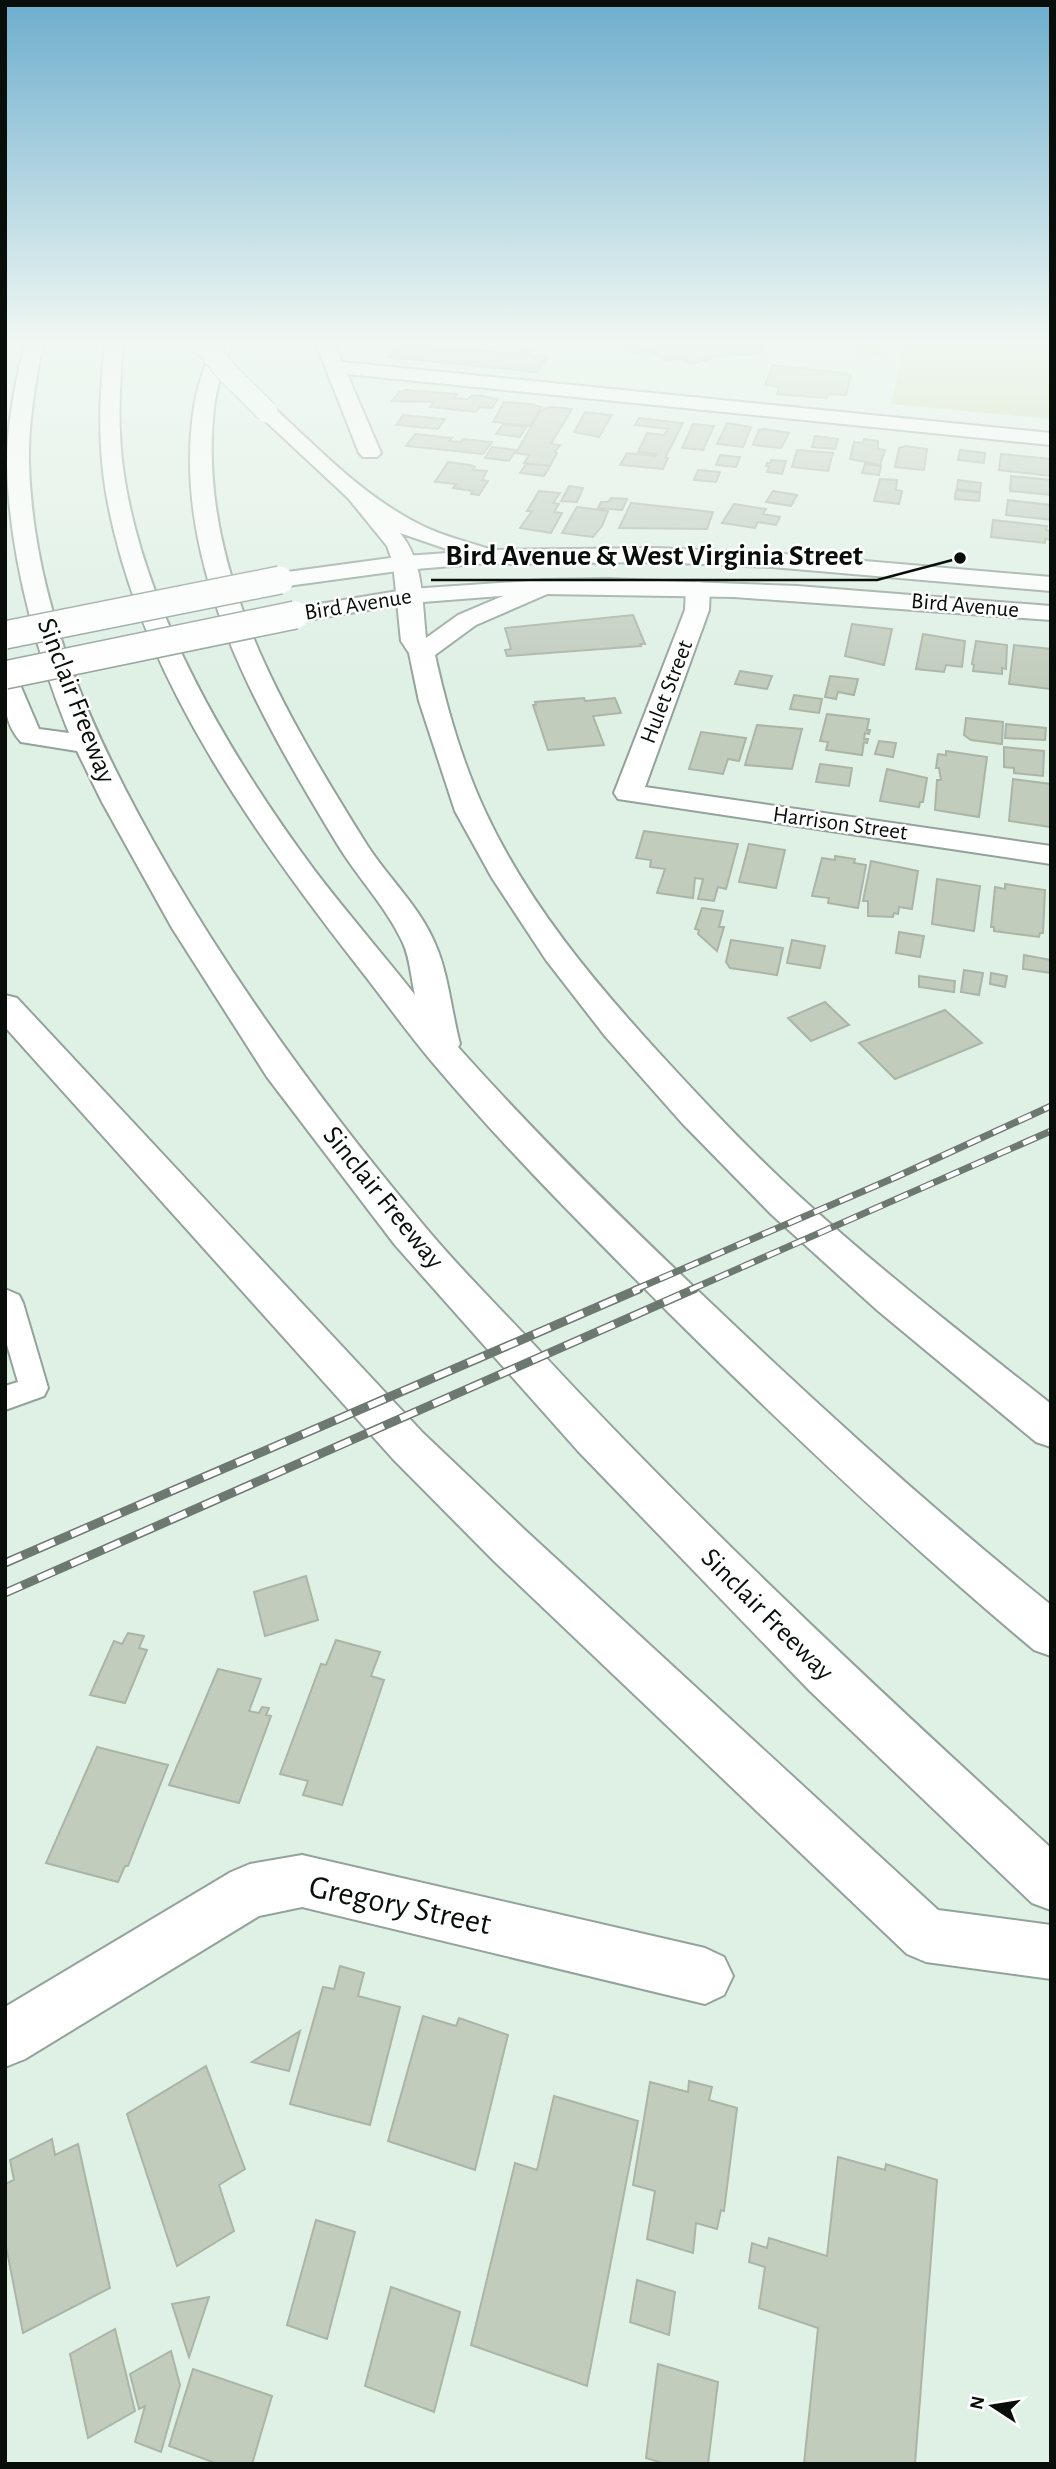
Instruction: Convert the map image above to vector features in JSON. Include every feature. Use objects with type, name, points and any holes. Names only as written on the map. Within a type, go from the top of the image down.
[{"type":"main road","name":"Sinclair Freeway","points":[[18,456],[24,530],[40,609],[87,744],[116,802],[188,928],[279,1068],[409,1235],[593,1438],[827,1675],[1051,1884]]},
{"type":"main road","points":[[112,456],[122,519],[145,591],[181,677],[234,772],[314,891],[446,1056],[579,1199],[751,1368],[966,1566],[1051,1634]]},
{"type":"main road","points":[[200,456],[201,489],[219,571],[253,665],[317,787],[362,860],[419,941],[446,1056]]},
{"type":"main road","points":[[315,456],[357,495],[398,545],[405,563],[414,641],[422,653],[432,701],[470,811],[507,878],[557,953],[617,1028],[695,1114],[784,1204],[891,1299],[1051,1429]]},
{"type":"main road","points":[[357,495],[412,530],[490,557]]},
{"type":"main road","name":"Bird Avenue","points":[[5,635],[280,580],[405,563],[490,557],[656,555],[772,560],[1051,584]]},
{"type":"main road","points":[[422,653],[467,620],[544,587]]},
{"type":"main road","name":"Bird Avenue","points":[[5,677],[295,615],[410,596],[544,587],[821,593],[1051,614]]},
{"type":"main road","name":"Hulet Street","points":[[628,793],[697,610],[698,589]]},
{"type":"main road","points":[[5,677],[25,730],[31,736],[87,744]]},
{"type":"main road","name":"Harrison Street","points":[[628,793],[1051,855]]},
{"type":"main road","points":[[5,1006],[408,1446],[510,1546],[926,1935],[1051,1952]]},
{"type":"main road","name":"Gregory Street","points":[[5,2039],[250,1891],[302,1881],[705,1976]]},
{"type":"lane","points":[[5,1300],[9,1303],[34,1388],[5,1398]]},
{"type":"building","points":[[486,456],[512,456],[509,461],[485,458]]},
{"type":"building","points":[[528,456],[555,456],[550,466],[524,463]]},
{"type":"building","points":[[625,456],[668,458],[663,469],[620,465]]},
{"type":"building","points":[[720,456],[740,457],[736,467],[716,465]]},
{"type":"building","points":[[795,456],[832,456],[828,471],[792,467]]},
{"type":"building","points":[[851,456],[883,456],[880,465],[850,459]]},
{"type":"building","points":[[897,456],[926,456],[924,470],[895,467]]},
{"type":"building","points":[[959,456],[985,456],[984,463],[958,460]]},
{"type":"building","points":[[1001,456],[1051,459],[1051,476],[999,470]]},
{"type":"building","points":[[771,460],[786,461],[782,474],[767,472],[767,463]]},
{"type":"building","points":[[448,462],[470,465],[475,467],[473,470],[487,471],[482,480],[488,481],[479,495],[471,494],[473,491],[453,488],[456,484],[435,482]]},
{"type":"building","points":[[526,464],[550,466],[544,476],[520,473]]},
{"type":"building","points":[[865,464],[881,466],[879,475],[862,473]]},
{"type":"building","points":[[698,470],[720,472],[716,482],[694,480]]},
{"type":"building","points":[[1011,476],[1051,480],[1051,495],[1010,491]]},
{"type":"building","points":[[880,479],[897,480],[896,490],[902,491],[899,504],[874,501]]},
{"type":"building","points":[[958,480],[981,483],[980,492],[957,489]]},
{"type":"building","points":[[569,486],[583,488],[577,502],[561,501]]},
{"type":"building","points":[[956,490],[980,493],[979,501],[955,499]]},
{"type":"building","points":[[539,491],[560,493],[553,503],[559,504],[554,512],[562,513],[551,533],[520,528],[532,511],[527,511]]},
{"type":"building","points":[[773,491],[797,495],[791,506],[766,502]]},
{"type":"building","points":[[611,498],[627,499],[622,510],[598,508],[601,502],[608,502]]},
{"type":"building","points":[[1008,500],[1051,505],[1051,520],[1006,515]]},
{"type":"building","points":[[631,503],[713,512],[707,529],[619,528]]},
{"type":"building","points":[[734,504],[766,509],[763,514],[780,517],[776,525],[758,522],[755,528],[722,523]]},
{"type":"building","points":[[577,507],[608,511],[602,526],[593,537],[562,533]]},
{"type":"building","points":[[993,520],[1047,526],[1046,530],[1051,531],[1051,540],[1045,539],[1045,543],[991,537]]},
{"type":"building","points":[[633,615],[645,644],[640,644],[641,646],[507,656],[505,650],[511,649],[505,628]]},
{"type":"building","points":[[852,624],[892,629],[884,665],[845,656]]},
{"type":"building","points":[[923,634],[965,641],[962,667],[946,665],[944,672],[916,669]]},
{"type":"building","points":[[976,641],[1007,645],[1006,669],[1002,668],[1002,674],[973,671]]},
{"type":"building","points":[[1014,645],[1051,649],[1051,689],[1009,684]]},
{"type":"building","points":[[740,671],[772,676],[767,689],[735,684]]},
{"type":"building","points":[[830,676],[858,679],[854,695],[838,692],[836,699],[825,697]]},
{"type":"building","points":[[794,695],[822,699],[819,713],[790,709]]},
{"type":"building","points":[[584,698],[585,701],[615,698],[621,713],[593,716],[604,745],[548,750],[533,705],[536,705],[535,702]]},
{"type":"building","points":[[827,714],[869,719],[867,730],[870,730],[869,734],[865,733],[864,739],[868,739],[867,743],[864,742],[862,755],[826,750],[828,742],[820,741]]},
{"type":"building","points":[[966,718],[1003,722],[1002,744],[971,740],[964,735]]},
{"type":"building","points":[[1006,724],[1046,728],[1045,740],[1005,738]]},
{"type":"building","points":[[757,725],[802,729],[792,769],[745,765]]},
{"type":"building","points":[[701,732],[746,738],[739,761],[728,759],[723,774],[689,769]]},
{"type":"building","points":[[879,741],[896,743],[893,757],[875,754]]},
{"type":"building","points":[[1004,747],[1044,751],[1043,776],[1014,773],[1014,768],[1004,767]]},
{"type":"building","points":[[946,751],[987,757],[979,817],[935,810],[937,780],[941,780],[939,768],[936,768],[938,754],[946,755]]},
{"type":"building","points":[[820,764],[852,768],[849,786],[816,782]]},
{"type":"building","points":[[887,769],[927,778],[923,802],[920,802],[919,807],[880,801]]},
{"type":"building","points":[[1013,779],[1051,784],[1051,827],[1009,821]]},
{"type":"building","points":[[644,831],[738,844],[726,889],[718,887],[714,901],[698,899],[703,879],[695,878],[693,898],[657,893],[665,869],[650,867],[651,860],[636,858]]},
{"type":"building","points":[[749,844],[785,850],[776,888],[739,882]]},
{"type":"building","points":[[835,856],[855,859],[854,863],[866,865],[858,908],[828,903],[829,898],[812,896],[822,858],[835,860]]},
{"type":"building","points":[[871,861],[918,871],[912,909],[899,907],[898,914],[894,913],[893,917],[868,916],[868,901],[863,901]]},
{"type":"building","points":[[937,879],[980,886],[974,931],[932,924]]},
{"type":"building","points":[[1005,884],[1045,890],[1043,933],[1040,933],[1039,937],[994,931],[994,927],[991,927],[995,887],[1005,889]]},
{"type":"building","points":[[702,908],[723,911],[719,927],[724,927],[717,951],[698,934],[699,930],[695,929]]},
{"type":"building","points":[[899,932],[924,936],[920,957],[896,953]]},
{"type":"building","points":[[731,940],[783,948],[777,975],[730,968],[726,962]]},
{"type":"building","points":[[792,940],[825,946],[820,968],[787,963]]},
{"type":"building","points":[[1024,955],[1051,960],[1051,973],[1023,969]]},
{"type":"building","points":[[964,970],[983,973],[979,995],[961,992]]},
{"type":"building","points":[[991,973],[1007,976],[1005,987],[990,984]]},
{"type":"building","points":[[919,976],[955,981],[954,992],[919,987]]},
{"type":"building","points":[[825,1002],[849,1025],[811,1041],[788,1018]]},
{"type":"building","points":[[945,1010],[982,1043],[895,1079],[859,1043]]},
{"type":"building","points":[[306,1576],[318,1620],[265,1636],[254,1592]]},
{"type":"building","points":[[128,1633],[144,1636],[139,1648],[147,1650],[125,1703],[90,1695],[114,1641],[122,1644]]},
{"type":"building","points":[[336,1640],[380,1652],[371,1676],[384,1680],[342,1805],[303,1795],[308,1781],[280,1774],[321,1664],[326,1665]]},
{"type":"building","points":[[218,1669],[261,1679],[249,1711],[259,1713],[262,1707],[269,1708],[266,1715],[271,1716],[239,1803],[169,1785]]},
{"type":"building","points":[[97,1747],[168,1765],[128,1866],[125,1866],[118,1882],[46,1863]]},
{"type":"building","points":[[340,1966],[364,1973],[358,1996],[400,2007],[370,2125],[290,2104],[323,1987],[334,1989]]},
{"type":"building","points":[[423,2016],[456,2026],[459,2018],[508,2035],[475,2170],[388,2141]]},
{"type":"building","points":[[300,2031],[289,2071],[252,2062]]},
{"type":"building","points":[[206,2066],[245,2169],[219,2185],[234,2231],[177,2266],[127,2114]]},
{"type":"building","points":[[689,2081],[712,2087],[709,2100],[737,2108],[724,2211],[721,2210],[717,2229],[696,2223],[693,2253],[647,2239],[655,2191],[633,2185],[650,2082],[688,2092]]},
{"type":"building","points":[[554,2096],[638,2121],[587,2386],[471,2345],[515,2163],[537,2170]]},
{"type":"building","points":[[52,2139],[55,2155],[78,2144],[110,2288],[23,2333],[5,2241],[5,2184],[14,2180],[10,2160]]},
{"type":"building","points":[[838,2157],[885,2170],[886,2164],[937,2180],[915,2464],[804,2464],[818,2328],[759,2308],[765,2267],[749,2262],[752,2243],[767,2248],[769,2238],[827,2256]]},
{"type":"building","points":[[316,2220],[355,2232],[327,2339],[287,2325]]},
{"type":"building","points":[[637,2280],[675,2292],[669,2335],[630,2322]]},
{"type":"building","points":[[391,2287],[460,2312],[434,2412],[365,2386]]},
{"type":"building","points":[[209,2297],[189,2357],[172,2304]]},
{"type":"building","points":[[115,2329],[135,2411],[88,2438],[70,2354]]},
{"type":"building","points":[[171,2351],[180,2385],[161,2452],[135,2442],[145,2406],[139,2409],[130,2374]]},
{"type":"building","points":[[658,2364],[718,2382],[708,2464],[665,2464],[646,2458]]},
{"type":"building","points":[[193,2369],[272,2396],[252,2464],[218,2464],[169,2446]]},
{"type":"railway","points":[[634,1290],[896,1177],[1051,1106]]},
{"type":"railway","points":[[690,1290],[1051,1131]]},
{"type":"railway","points":[[5,1563],[639,1289]]},
{"type":"railway","points":[[5,1593],[694,1289]]},
{"type":"place","name":"Bird Avenue & West Virginia Street","points":[[960,558]]}]
